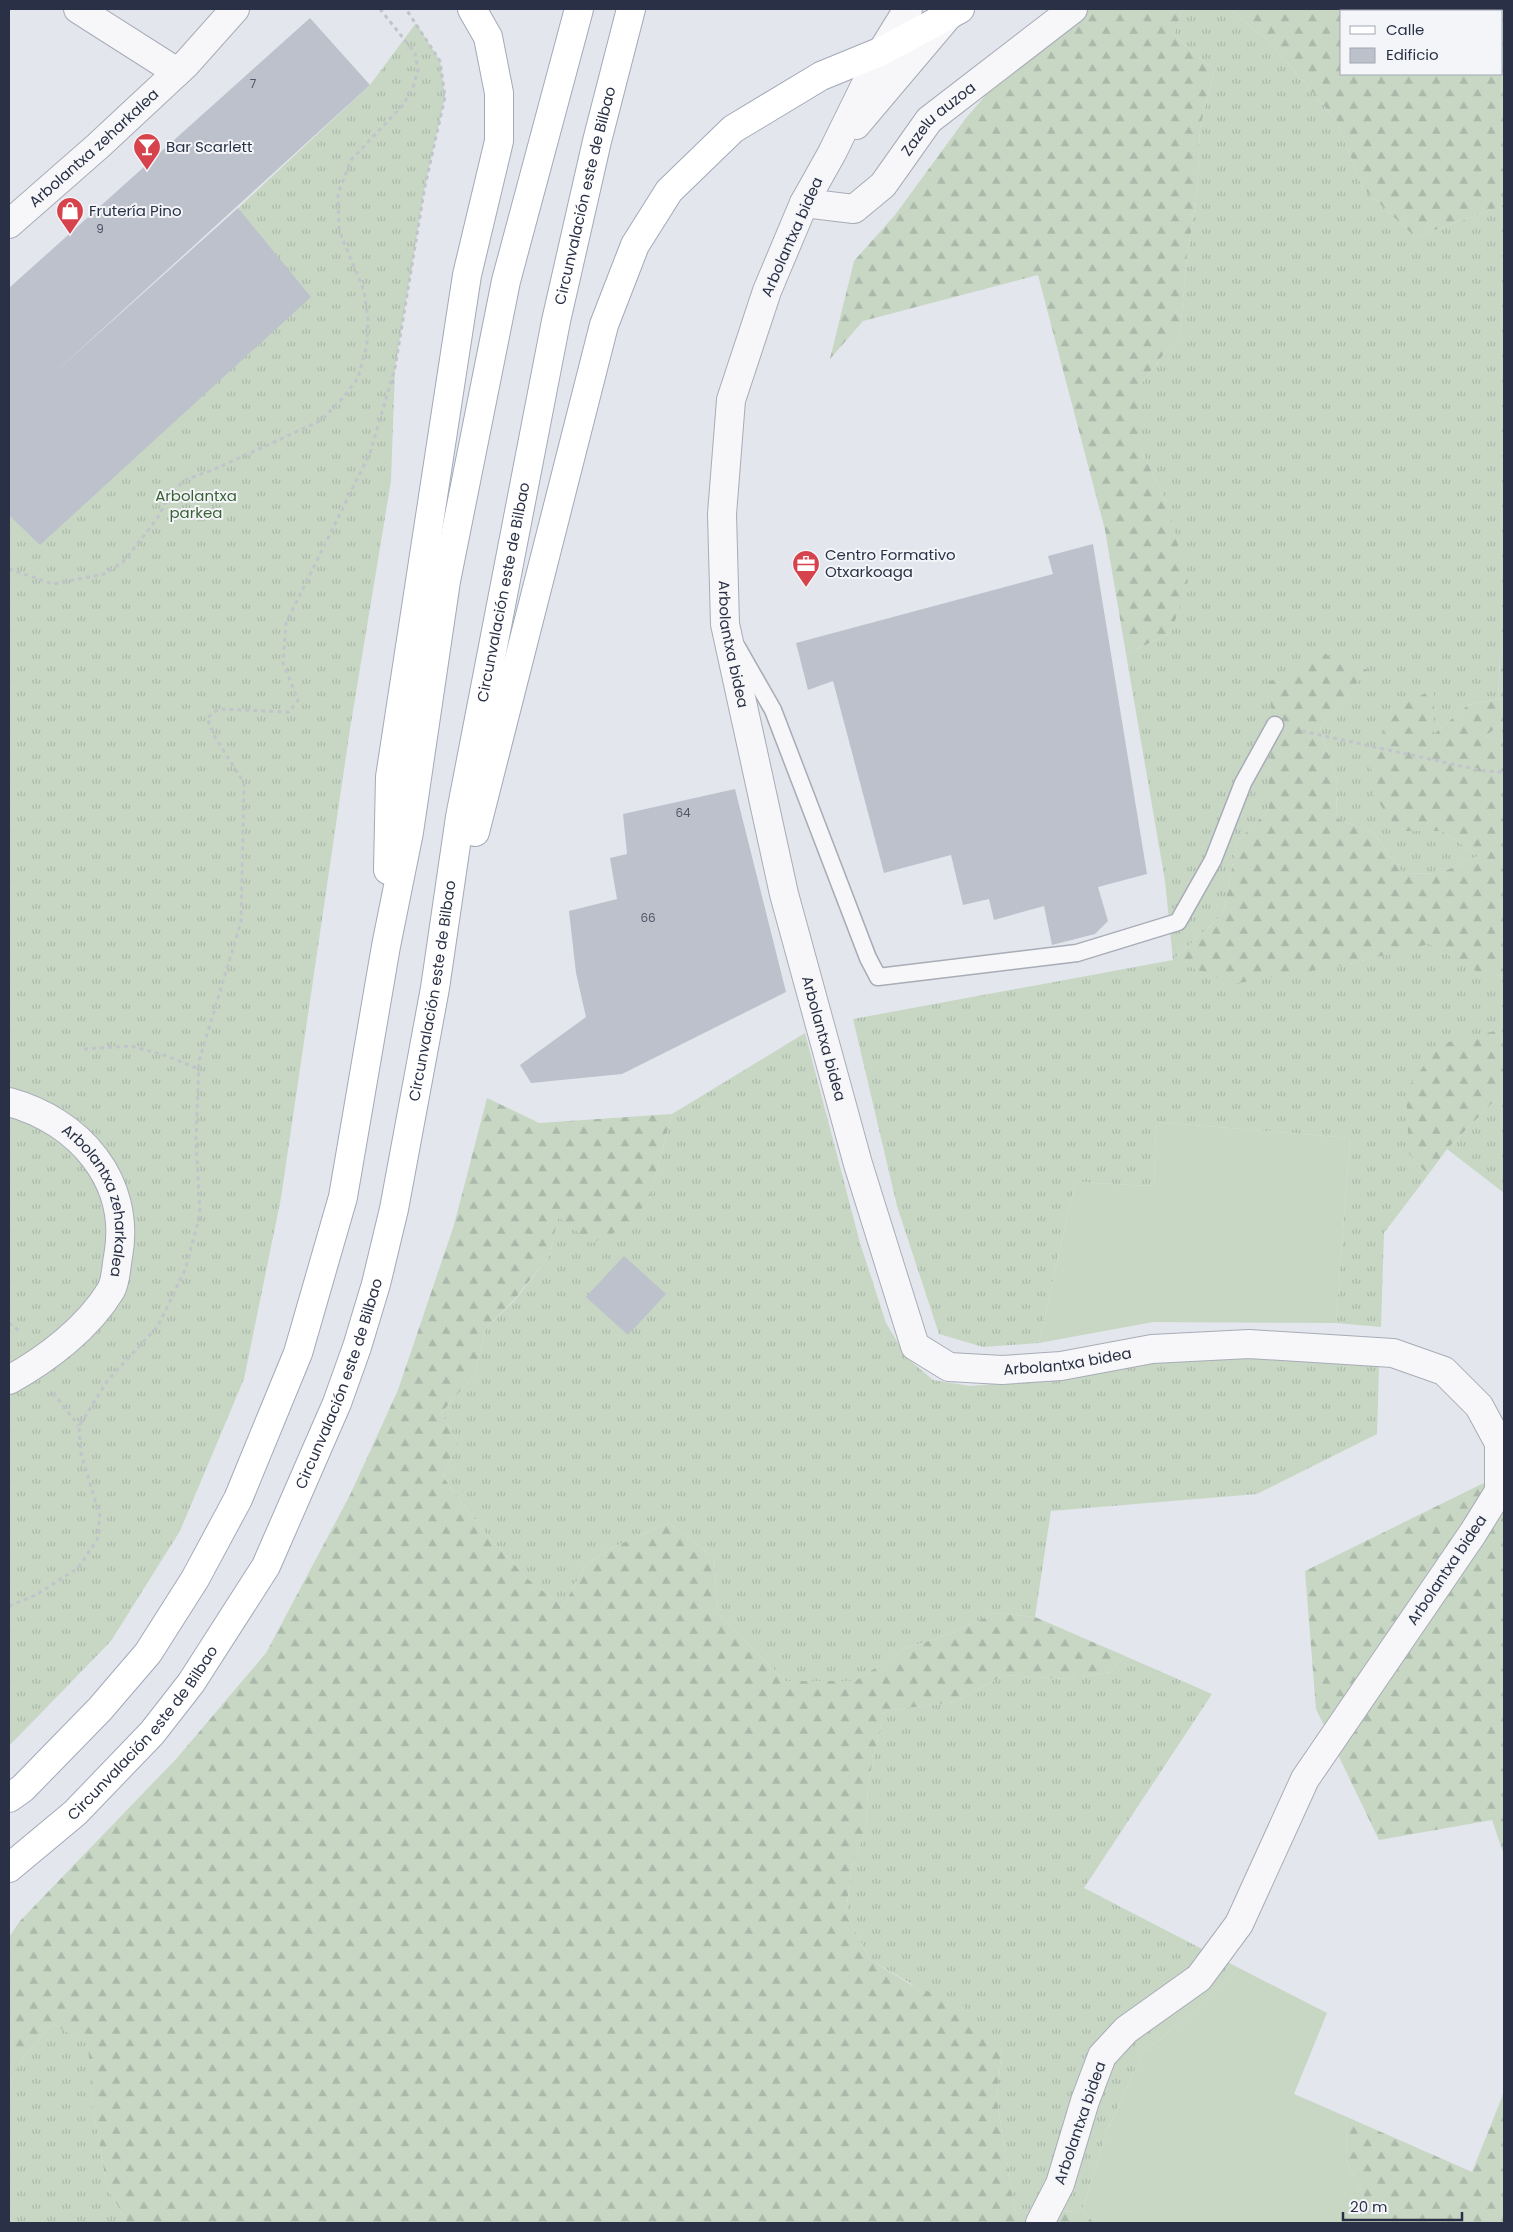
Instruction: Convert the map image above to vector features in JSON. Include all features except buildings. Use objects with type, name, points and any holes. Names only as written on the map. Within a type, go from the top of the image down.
[{"type":"main road","points":[[386,946],[390,778],[467,275],[499,141],[499,93],[488,37],[472,9]]},
{"type":"main road","points":[[9,1798],[23,1788],[100,1709],[148,1653],[195,1579],[238,1499],[298,1353],[343,1197],[386,946],[409,832],[446,581],[506,280],[579,9]]},
{"type":"main road","name":"Circunvalación este de Bilbao","points":[[9,1868],[75,1812],[152,1733],[191,1683],[266,1566],[337,1403],[357,1347],[394,1209],[435,988],[460,817],[556,321],[596,141],[631,9]]},
{"type":"main road","points":[[435,988],[604,325],[635,245],[669,192],[733,128],[821,76],[882,51],[955,12]]},
{"type":"street","points":[[78,9],[177,72]]},
{"type":"street","name":"Arbolantxa zeharkalea","points":[[9,224],[98,146],[177,72],[235,9]]},
{"type":"street","points":[[832,153],[882,51],[908,9]]},
{"type":"street","name":"Zazelu auzoa","points":[[804,203],[854,208],[883,185],[930,120],[1073,9]]},
{"type":"street","points":[[832,153],[955,12]]},
{"type":"street","name":"Arbolantxa bidea","points":[[832,153],[804,203],[767,291],[731,400],[722,514],[725,624],[784,894],[858,1164],[915,1346],[949,1367],[1002,1370],[1061,1366],[1152,1349],[1249,1344],[1393,1353],[1444,1371],[1478,1406],[1500,1443],[1499,1491],[1474,1533],[1304,1779],[1239,1924],[1199,1978],[1126,2030],[1102,2056],[1085,2101],[1060,2184],[1040,2223]]},
{"type":"street","name":"Arbolantxa zeharkalea","points":[[9,1102],[32,1108],[69,1129],[97,1160],[116,1198],[121,1240],[112,1288],[90,1319],[35,1366],[9,1380]]},
{"type":"lane","points":[[725,624],[773,710],[868,958],[878,977],[1077,953],[1178,922],[1213,860],[1243,784],[1275,725]]},
{"type":"path","points":[[9,569],[53,584],[104,574],[123,562],[134,550],[157,519],[171,492],[187,479],[215,469],[320,421],[342,399],[358,378],[367,345],[368,319],[364,291],[339,230],[338,194],[351,160],[403,105],[413,87],[418,70],[415,53],[380,9]]},
{"type":"path","points":[[79,1426],[108,1380],[158,1326],[185,1270],[200,1215],[196,1140],[199,1069],[241,922],[244,783],[215,737],[207,718],[219,709],[289,712],[298,700],[283,663],[286,623],[370,453],[395,368],[425,186],[445,97],[440,61],[406,9]]},
{"type":"path","points":[[1275,725],[1484,771],[1504,772]]},
{"type":"path","points":[[84,1049],[131,1046],[167,1056],[199,1069]]},
{"type":"path","points":[[9,1606],[36,1595],[78,1568],[96,1540],[100,1516],[81,1454],[79,1426],[51,1391]]},
{"type":"green space","points":[[1060,9],[1183,9],[1174,35],[1214,71],[1200,128],[1197,196],[1187,256],[1180,333],[1141,384],[1141,450],[1167,503],[1188,581],[1171,633],[1126,654],[1105,530],[1038,275],[863,321],[830,359],[854,261],[895,215],[966,118]]},
{"type":"green space","points":[[1183,9],[1229,9],[1269,41],[1337,121],[1362,187],[1415,237],[1497,208],[1504,202],[1504,648],[1500,656],[1498,699],[1468,705],[1434,734],[1433,689],[1399,831],[1442,831],[1479,856],[1440,873],[1403,874],[1374,833],[1336,818],[1337,782],[1320,727],[1367,671],[1273,730],[1269,773],[1269,809],[1237,842],[1223,914],[1173,960],[1165,881],[1126,654],[1171,633],[1167,503],[1141,450],[1141,384],[1180,333],[1187,256],[1197,196],[1200,128],[1214,71],[1174,35]]},
{"type":"green space","points":[[1229,9],[1504,9],[1504,202],[1497,208],[1415,237],[1362,187],[1337,121],[1269,41]]},
{"type":"green space","name":"Arbolantxa parkea","points":[[416,23],[440,61],[445,97],[425,186],[395,368],[391,481],[350,729],[281,1198],[244,1379],[180,1531],[111,1641],[9,1746],[9,422],[370,85]]},
{"type":"green space","points":[[1504,648],[1504,722],[1485,736],[1504,740],[1504,976],[1483,975],[1429,944],[1349,964],[1233,984],[1173,960],[1223,914],[1237,842],[1269,809],[1269,773],[1273,730],[1269,682],[1321,653],[1368,670],[1320,727],[1337,782],[1336,818],[1374,833],[1403,874],[1440,873],[1479,856],[1442,831],[1399,831],[1372,793],[1370,754],[1400,707],[1434,688],[1434,734],[1468,705],[1498,699],[1500,656]]},
{"type":"green space","points":[[1504,722],[1504,740],[1484,736]]},
{"type":"green space","points":[[1429,943],[1483,974],[1504,976],[1504,1041],[1495,1031],[1409,1154],[1428,1175],[1384,1233],[1381,1327],[1336,1323],[1350,1138],[1156,1122],[1154,1186],[1075,1182],[1039,1343],[983,1347],[939,1334],[897,1206],[853,1019],[1173,960],[1349,964]]},
{"type":"green space","points":[[1495,1031],[1504,1041],[1504,1091],[1447,1149],[1428,1175],[1409,1154],[1406,1090],[1440,1044]]},
{"type":"green space","points":[[805,1033],[860,1243],[886,1323],[907,1358],[933,1380],[970,1386],[1042,1380],[1151,1361],[1250,1358],[1379,1365],[1377,1434],[1257,1494],[1051,1511],[1035,1617],[995,1613],[948,1635],[906,1648],[855,1681],[785,1681],[718,1613],[714,1558],[669,1523],[620,1544],[585,1565],[563,1607],[529,1580],[484,1532],[443,1477],[458,1442],[441,1413],[475,1374],[486,1328],[515,1300],[550,1255],[558,1216],[649,1199],[672,1114]]},
{"type":"green space","points":[[1504,1091],[1504,1193],[1447,1149]]},
{"type":"green space","points":[[487,1098],[539,1123],[672,1114],[649,1199],[627,1227],[592,1243],[558,1217],[550,1255],[514,1300],[486,1328],[475,1374],[441,1413],[458,1442],[443,1477],[484,1532],[529,1580],[563,1607],[585,1565],[620,1544],[669,1523],[714,1558],[718,1613],[785,1681],[855,1681],[906,1648],[948,1635],[995,1613],[1035,1617],[1125,1656],[1111,1672],[1068,1679],[1004,1675],[955,1702],[884,1711],[868,1783],[866,1829],[851,1869],[846,1914],[870,1960],[910,1984],[962,2005],[1002,2046],[997,2099],[1016,2213],[1082,2211],[1095,2223],[128,2223],[107,2188],[92,2102],[88,2044],[53,2024],[23,2057],[9,2087],[9,1937],[20,1921],[177,1758],[266,1653],[350,1495],[398,1390],[454,1225]]},
{"type":"green space","points":[[1156,1122],[1350,1138],[1336,1323],[1153,1322],[1039,1343],[1075,1182],[1154,1186]]},
{"type":"green space","points":[[1504,1473],[1504,1855],[1492,1820],[1379,1840],[1316,1709],[1305,1571]]},
{"type":"green space","points":[[1125,1656],[1212,1694],[1084,1888],[1239,1968],[1198,2007],[1142,2054],[1106,2133],[1082,2211],[1016,2213],[997,2099],[1002,2046],[910,1983],[870,1960],[846,1914],[851,1869],[866,1829],[868,1783],[884,1711],[955,1702],[1004,1675],[1068,1679],[1111,1672]]},
{"type":"green space","points":[[1239,1968],[1327,2013],[1294,2094],[1347,2117],[1346,2160],[1377,2223],[1095,2223],[1082,2211],[1106,2133],[1142,2054],[1198,2007]]},
{"type":"green space","points":[[53,2024],[89,2044],[92,2102],[107,2188],[128,2223],[9,2223],[9,2087],[23,2057]]},
{"type":"green space","points":[[1504,2092],[1504,2223],[1377,2223],[1346,2160],[1347,2117],[1472,2172]]},
{"type":"place","name":"Bar Scarlett","points":[[147,171]]},
{"type":"place","name":"Frutería Pino","points":[[70,235]]},
{"type":"place","name":"Centro Formativo Otxarkoaga","points":[[806,588]]}]
